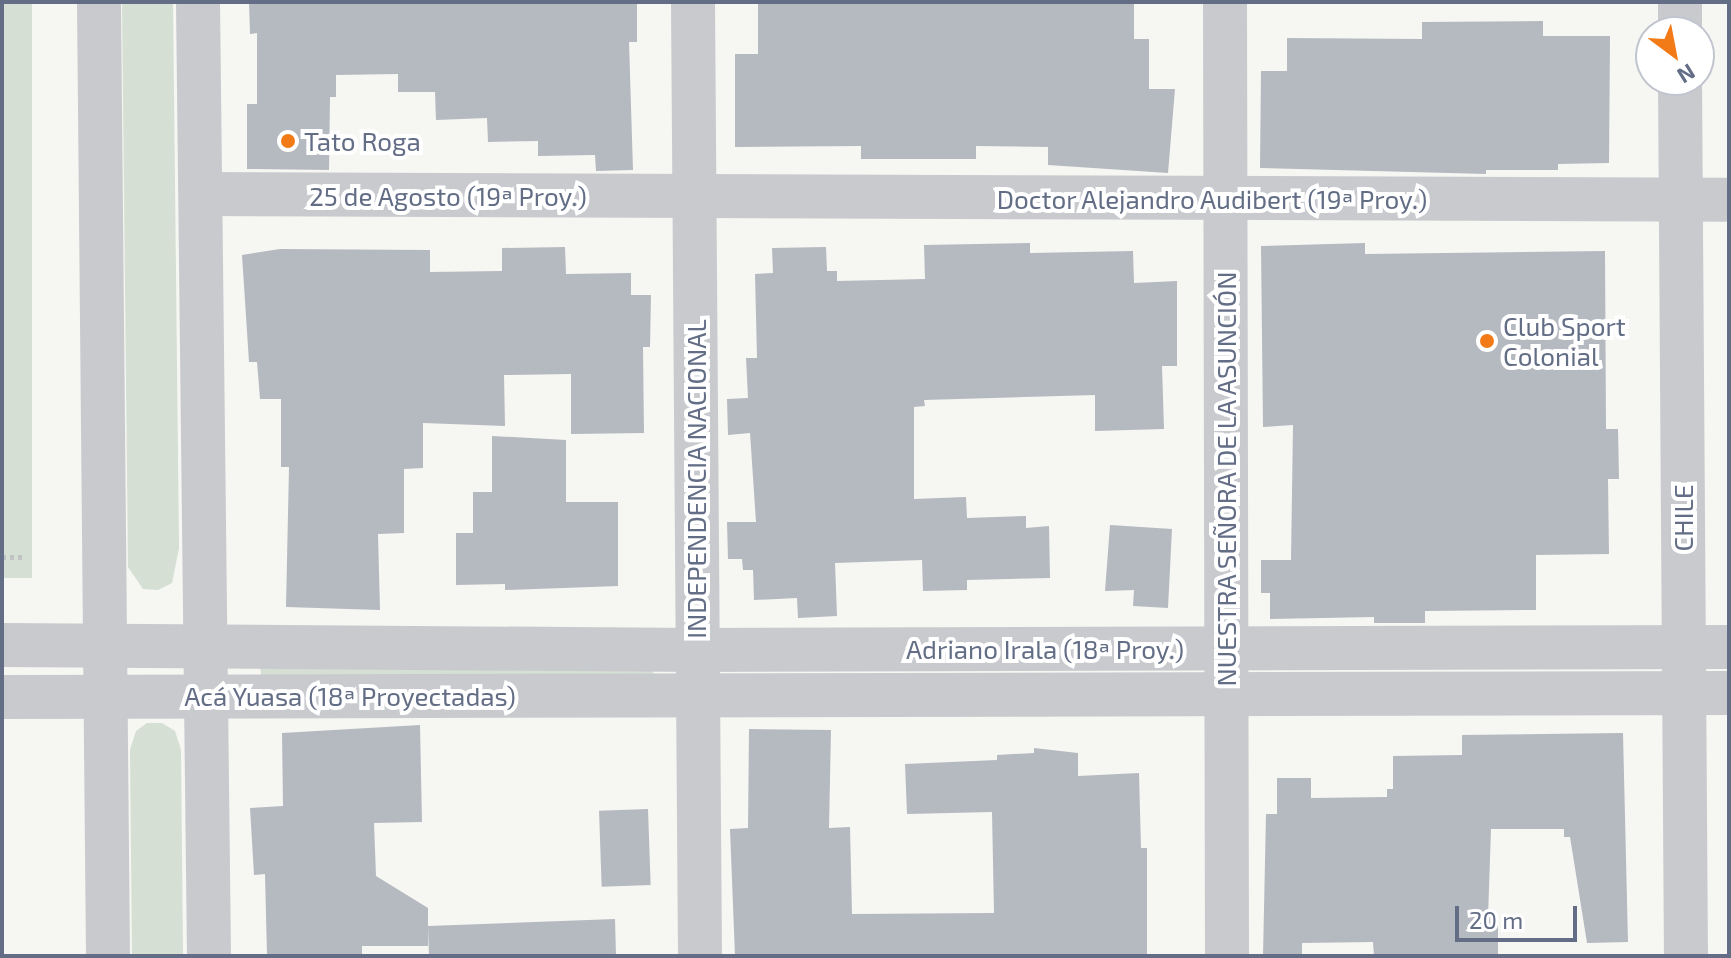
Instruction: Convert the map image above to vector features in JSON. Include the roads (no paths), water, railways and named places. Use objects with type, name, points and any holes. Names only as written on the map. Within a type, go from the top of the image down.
[{"type":"street","points":[[99,2],[108,956]]},
{"type":"street","points":[[198,2],[209,956]]},
{"type":"street","name":"INDEPENDENCIA NACIONAL","points":[[693,2],[700,956]]},
{"type":"street","name":"NUESTRA SEÑORA DE LA ASUNCIÓN","points":[[1225,2],[1227,956]]},
{"type":"street","name":"CHILE","points":[[1680,96],[1686,956]]},
{"type":"street","name":"25 de Agosto (19ª Proy.)","points":[[201,194],[694,198]]},
{"type":"street","name":"Doctor Alejandro Audibert (19ª Proy.)","points":[[694,198],[1729,200]]},
{"type":"street","name":"Acá Yuasa (18ª Proyectadas)","points":[[2,645],[698,650]]},
{"type":"street","name":"Adriano Irala (18ª Proy.)","points":[[698,650],[1729,647]]},
{"type":"street","name":"Acá Yuasa (18ª Proyectadas)","points":[[2,697],[698,693]]},
{"type":"street","name":"Adriano Irala (18ª Proy.)","points":[[698,693],[1729,693]]},
{"type":"place","name":"Tato Roga","points":[[288,141]]},
{"type":"place","name":"Club Sport Colonial","points":[[1487,341]]}]
